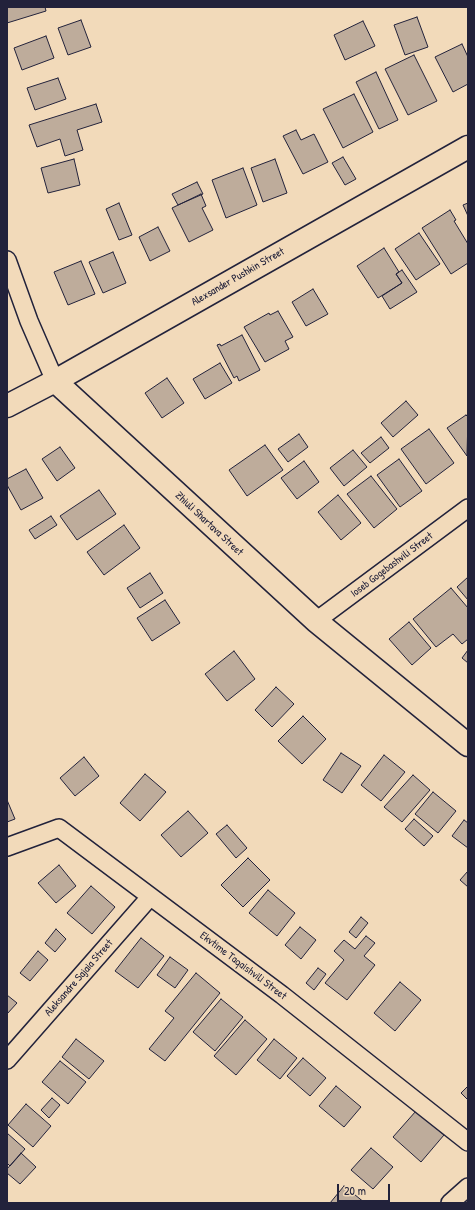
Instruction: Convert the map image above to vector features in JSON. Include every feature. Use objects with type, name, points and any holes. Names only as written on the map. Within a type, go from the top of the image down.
[{"type":"street","name":"Alexsander Pushkin Street","points":[[7,406],[55,381],[468,147]]},
{"type":"street","name":"Zhiuli Shartava Street","points":[[7,260],[29,321],[55,381],[316,622],[468,745]]},
{"type":"street","name":"Ioseb Gogebashvili Street","points":[[316,622],[468,508]]},
{"type":"street","name":"Ekvtime Taqaishvili Street","points":[[7,847],[59,828],[282,995],[468,1142]]},
{"type":"street","name":"Aleksandre Sajaia Street","points":[[7,1060],[150,897]]},
{"type":"street","points":[[450,1203],[468,1187]]},
{"type":"building","points":[[7,7],[45,7],[46,11],[7,23]]},
{"type":"building","points":[[417,17],[428,47],[405,55],[394,25]]},
{"type":"building","points":[[81,20],[91,47],[68,55],[58,28]]},
{"type":"building","points":[[363,21],[375,46],[345,60],[334,35]]},
{"type":"building","points":[[46,36],[54,58],[22,70],[14,48]]},
{"type":"building","points":[[462,44],[468,57],[468,84],[453,92],[435,57]]},
{"type":"building","points":[[414,55],[437,101],[408,115],[385,69]]},
{"type":"building","points":[[376,72],[398,120],[379,129],[356,82]]},
{"type":"building","points":[[58,78],[66,99],[35,110],[27,88]]},
{"type":"building","points":[[354,94],[373,132],[343,148],[323,109]]},
{"type":"building","points":[[96,104],[102,122],[77,130],[83,150],[65,156],[60,139],[37,147],[29,125]]},
{"type":"building","points":[[296,130],[301,140],[314,134],[328,162],[303,174],[283,136]]},
{"type":"building","points":[[343,157],[356,179],[345,185],[332,163]]},
{"type":"building","points":[[74,159],[80,185],[48,193],[41,168]]},
{"type":"building","points":[[275,159],[287,193],[263,202],[251,168]]},
{"type":"building","points":[[243,168],[257,205],[226,218],[212,180]]},
{"type":"building","points":[[197,182],[203,194],[178,205],[172,194]]},
{"type":"building","points":[[201,194],[206,206],[202,208],[213,230],[189,242],[172,208]]},
{"type":"building","points":[[119,203],[132,235],[119,240],[106,209]]},
{"type":"building","points":[[468,203],[468,216],[463,205]]},
{"type":"building","points":[[450,210],[456,220],[454,221],[468,244],[468,263],[451,274],[422,228]]},
{"type":"building","points":[[158,227],[170,251],[150,261],[139,237]]},
{"type":"building","points":[[419,233],[440,264],[416,280],[395,249]]},
{"type":"building","points":[[384,248],[399,272],[396,274],[402,283],[378,298],[357,266]]},
{"type":"building","points":[[113,252],[126,283],[103,293],[89,262]]},
{"type":"building","points":[[81,261],[95,294],[68,305],[54,272]]},
{"type":"building","points":[[402,270],[417,292],[390,309],[382,296],[402,283],[396,274]]},
{"type":"building","points":[[313,289],[328,314],[306,326],[292,302]]},
{"type":"building","points":[[278,311],[293,337],[285,341],[289,349],[265,362],[244,327],[269,313],[270,315]]},
{"type":"building","points":[[242,335],[260,370],[239,381],[237,376],[234,378],[217,345],[220,344],[221,346]]},
{"type":"building","points":[[220,363],[232,383],[205,399],[193,379]]},
{"type":"building","points":[[167,378],[184,403],[162,418],[145,393]]},
{"type":"building","points":[[406,401],[418,415],[393,437],[381,423]]},
{"type":"building","points":[[466,415],[468,417],[467,456],[447,428]]},
{"type":"building","points":[[429,429],[454,463],[426,484],[401,449]]},
{"type":"building","points":[[299,434],[308,447],[288,462],[278,449]]},
{"type":"building","points":[[381,437],[389,448],[370,463],[361,453]]},
{"type":"building","points":[[265,445],[283,470],[247,496],[229,470]]},
{"type":"building","points":[[60,447],[75,468],[57,481],[42,459]]},
{"type":"building","points":[[353,450],[367,467],[344,486],[330,468]]},
{"type":"building","points":[[399,459],[422,491],[400,507],[377,475]]},
{"type":"building","points":[[304,461],[319,482],[297,499],[281,478]]},
{"type":"building","points":[[26,469],[43,498],[21,510],[7,485],[7,479]]},
{"type":"building","points":[[371,476],[397,509],[374,528],[347,494]]},
{"type":"building","points":[[99,490],[116,514],[77,540],[60,516]]},
{"type":"building","points":[[338,495],[361,523],[341,540],[318,512]]},
{"type":"building","points":[[51,516],[57,525],[35,539],[29,530]]},
{"type":"building","points":[[124,525],[140,548],[104,575],[87,552]]},
{"type":"building","points":[[150,573],[163,593],[140,608],[127,588]]},
{"type":"building","points":[[468,577],[468,600],[457,587]]},
{"type":"building","points":[[451,588],[468,608],[468,639],[462,644],[453,634],[436,647],[413,619]]},
{"type":"building","points":[[165,600],[180,623],[152,641],[137,618]]},
{"type":"building","points":[[409,622],[431,648],[412,665],[389,639]]},
{"type":"building","points":[[468,650],[468,663],[462,658]]},
{"type":"building","points":[[234,651],[255,679],[227,701],[205,674]]},
{"type":"building","points":[[276,687],[294,704],[272,727],[255,710]]},
{"type":"building","points":[[303,716],[326,739],[302,764],[278,741]]},
{"type":"building","points":[[341,753],[361,766],[342,793],[323,780]]},
{"type":"building","points":[[384,755],[405,772],[381,801],[361,785]]},
{"type":"building","points":[[84,757],[99,776],[75,796],[60,778]]},
{"type":"building","points":[[145,774],[166,792],[140,821],[120,803]]},
{"type":"building","points":[[413,775],[430,790],[402,822],[384,807]]},
{"type":"building","points":[[433,792],[456,811],[438,833],[415,814]]},
{"type":"building","points":[[7,800],[15,819],[7,822]]},
{"type":"building","points":[[188,811],[208,833],[181,857],[161,835]]},
{"type":"building","points":[[414,819],[433,836],[424,846],[405,829]]},
{"type":"building","points":[[464,820],[468,823],[468,848],[452,836]]},
{"type":"building","points":[[227,825],[247,848],[236,858],[216,834]]},
{"type":"building","points":[[248,858],[270,880],[243,907],[221,885]]},
{"type":"building","points":[[59,865],[76,886],[56,903],[38,883]]},
{"type":"building","points":[[468,871],[468,887],[460,880]]},
{"type":"building","points":[[91,886],[115,907],[92,934],[67,913]]},
{"type":"building","points":[[268,890],[295,913],[277,936],[249,913]]},
{"type":"building","points":[[361,917],[368,923],[356,938],[349,932]]},
{"type":"building","points":[[300,927],[316,940],[301,959],[285,945]]},
{"type":"building","points":[[56,929],[66,939],[55,952],[45,943]]},
{"type":"building","points":[[366,936],[375,943],[364,956],[375,965],[347,1000],[325,983],[344,960],[334,951],[344,940],[355,949]]},
{"type":"building","points":[[141,938],[164,956],[138,988],[115,971]]},
{"type":"building","points":[[38,951],[48,960],[30,981],[20,973]]},
{"type":"building","points":[[170,957],[188,970],[175,988],[157,975]]},
{"type":"building","points":[[318,968],[326,974],[314,990],[306,983]]},
{"type":"building","points":[[196,973],[220,993],[165,1061],[149,1049],[174,1018],[165,1011]]},
{"type":"building","points":[[400,982],[421,1000],[395,1031],[374,1013]]},
{"type":"building","points":[[7,995],[17,1003],[7,1014]]},
{"type":"building","points":[[221,999],[243,1017],[215,1051],[193,1032]]},
{"type":"building","points":[[245,1020],[267,1039],[236,1075],[214,1056]]},
{"type":"building","points":[[76,1039],[104,1061],[89,1079],[62,1057]]},
{"type":"building","points":[[274,1039],[297,1058],[280,1079],[257,1060]]},
{"type":"building","points":[[303,1058],[326,1078],[310,1096],[287,1076]]},
{"type":"building","points":[[60,1061],[86,1082],[68,1104],[42,1082]]},
{"type":"building","points":[[336,1086],[361,1107],[344,1127],[319,1106]]},
{"type":"building","points":[[468,1086],[468,1100],[461,1093]]},
{"type":"building","points":[[52,1098],[60,1105],[49,1118],[41,1110]]},
{"type":"building","points":[[26,1104],[51,1126],[33,1147],[8,1125]]},
{"type":"building","points":[[416,1111],[444,1135],[421,1162],[393,1137]]},
{"type":"building","points":[[7,1133],[25,1149],[10,1166],[7,1163]]},
{"type":"building","points":[[371,1148],[393,1167],[373,1189],[351,1170]]},
{"type":"building","points":[[21,1153],[36,1167],[20,1184],[7,1173],[7,1169]]},
{"type":"building","points":[[344,1186],[365,1203],[330,1203]]}]
